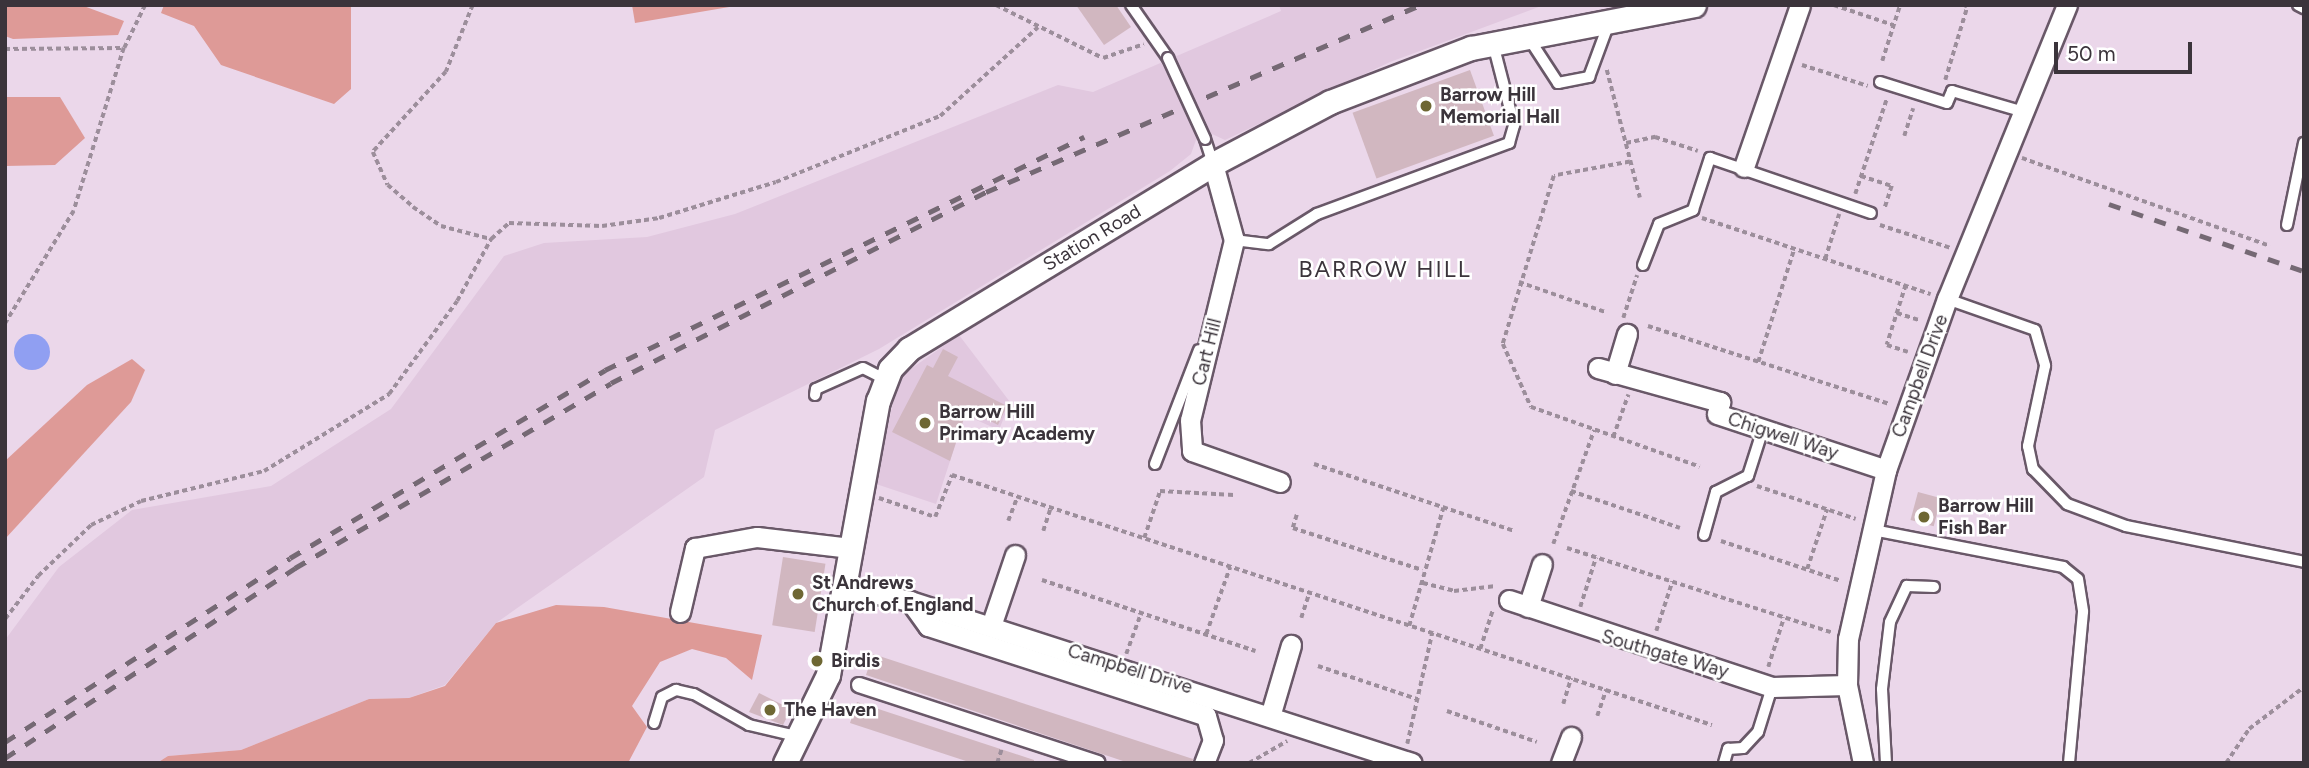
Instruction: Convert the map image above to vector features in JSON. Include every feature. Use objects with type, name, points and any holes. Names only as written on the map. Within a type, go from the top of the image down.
[{"type":"street","name":"Station Road","points":[[785,763],[828,675],[860,492],[886,380],[918,343],[1213,164],[1330,102],[1493,44],[1694,5]]},
{"type":"street","points":[[1744,167],[1801,5]]},
{"type":"street","name":"Campbell Drive","points":[[1863,763],[1847,685],[1848,639],[1886,470],[1947,299],[2067,5]]},
{"type":"street","name":"Cart Hill","points":[[1213,164],[1234,240],[1190,421],[1192,451],[1280,482]]},
{"type":"street","name":"Chigwell Way","points":[[1625,326],[1606,371],[1720,402],[1717,414],[1886,470]]},
{"type":"street","points":[[680,612],[695,548],[757,537],[850,548]]},
{"type":"street","points":[[991,626],[1015,555]]},
{"type":"street","points":[[1528,607],[1542,564]]},
{"type":"street","name":"Campbell Drive","points":[[844,587],[910,601],[1271,713],[1408,761]]},
{"type":"street","name":"Southgate Way","points":[[1499,598],[1769,680],[1847,685]]},
{"type":"street","points":[[910,601],[928,626],[1206,716],[1213,740],[1205,763]]},
{"type":"street","points":[[1271,713],[1291,645]]},
{"type":"street","points":[[859,685],[1098,763]]},
{"type":"street","points":[[1561,763],[1571,737]]},
{"type":"lane","points":[[1131,5],[1168,58],[1205,139],[1213,164]]},
{"type":"lane","points":[[2298,5],[2304,8]]},
{"type":"lane","points":[[1528,37],[1558,83],[1589,77],[1609,23]]},
{"type":"lane","points":[[1234,240],[1269,244],[1317,214],[1509,143],[1514,125],[1493,44]]},
{"type":"lane","points":[[1876,85],[1947,103],[1952,91],[2024,112]]},
{"type":"lane","points":[[2287,225],[2304,143]]},
{"type":"lane","points":[[1641,268],[1659,224],[1693,209],[1710,158],[1744,167],[1871,212]]},
{"type":"lane","points":[[1155,464],[1221,292]]},
{"type":"lane","points":[[1947,299],[2035,330],[2045,366],[2028,446],[2033,469],[2067,504],[2126,526],[2304,562]]},
{"type":"lane","points":[[815,395],[863,368],[886,380]]},
{"type":"lane","points":[[1704,535],[1716,492],[1748,476],[1763,429]]},
{"type":"lane","points":[[1872,530],[2063,568],[2078,579],[2083,612],[2069,763]]},
{"type":"lane","points":[[1886,763],[1882,689],[1890,622],[1907,586],[1934,587]]},
{"type":"lane","points":[[1724,763],[1728,749],[1743,748],[1759,732],[1769,680]]},
{"type":"lane","points":[[654,723],[662,697],[676,690],[694,694],[749,725],[800,737]]},
{"type":"path","points":[[5,324],[74,211],[124,48],[145,5]]},
{"type":"path","points":[[473,5],[446,72],[373,152],[388,185],[413,207],[441,226],[491,239]]},
{"type":"path","points":[[996,5],[1102,58],[1156,40]]},
{"type":"path","points":[[1833,5],[1893,25]]},
{"type":"path","points":[[1882,61],[1900,5]]},
{"type":"path","points":[[1939,101],[1968,7],[1963,5]]},
{"type":"path","points":[[5,619],[38,576],[91,525],[141,501],[264,471],[389,394],[457,301],[491,239],[509,223],[601,226],[659,218],[776,182],[940,116],[1038,27]]},
{"type":"path","points":[[5,50],[124,48]]},
{"type":"path","points":[[1596,63],[1610,73],[1640,198]]},
{"type":"path","points":[[1802,65],[1876,85]]},
{"type":"path","points":[[1825,258],[1861,176],[1889,94]]},
{"type":"path","points":[[1904,136],[1915,102]]},
{"type":"path","points":[[1626,143],[1655,137],[1702,153]]},
{"type":"path","points":[[2008,153],[2270,246]]},
{"type":"path","points":[[1630,162],[1554,176],[1519,282],[1503,344],[1511,374],[1531,407],[1700,467]]},
{"type":"path","points":[[1861,176],[1892,186],[1885,208]]},
{"type":"path","points":[[1685,212],[1947,299]]},
{"type":"path","points":[[1880,225],[1959,250]]},
{"type":"path","points":[[1758,362],[1794,249]]},
{"type":"path","points":[[1625,326],[1641,268]]},
{"type":"path","points":[[1519,282],[1605,312]]},
{"type":"path","points":[[1906,285],[1887,345],[1910,353]]},
{"type":"path","points":[[1897,313],[1922,321]]},
{"type":"path","points":[[1648,326],[1891,404]]},
{"type":"path","points":[[1614,437],[1629,393]]},
{"type":"path","points":[[1553,544],[1594,430]]},
{"type":"path","points":[[1314,464],[1514,531]]},
{"type":"path","points":[[860,492],[935,517],[952,474],[1712,725]]},
{"type":"path","points":[[1740,480],[1827,509],[1872,530]]},
{"type":"path","points":[[1144,538],[1160,491],[1234,495]]},
{"type":"path","points":[[1571,491],[1681,527]]},
{"type":"path","points":[[1009,521],[1017,496]]},
{"type":"path","points":[[1043,531],[1051,507]]},
{"type":"path","points":[[1443,508],[1418,581],[1454,591],[1499,598],[1480,649]]},
{"type":"path","points":[[1807,569],[1827,509]]},
{"type":"path","points":[[1297,515],[1293,528],[1422,570]]},
{"type":"path","points":[[1721,541],[1841,580]]},
{"type":"path","points":[[1567,548],[1848,639]]},
{"type":"path","points":[[1578,612],[1596,557]]},
{"type":"path","points":[[1206,635],[1230,567]]},
{"type":"path","points":[[1042,580],[1255,651]]},
{"type":"path","points":[[1654,636],[1672,582]]},
{"type":"path","points":[[1409,626],[1423,583]]},
{"type":"path","points":[[1301,618],[1309,593]]},
{"type":"path","points":[[1122,667],[1141,613]]},
{"type":"path","points":[[1769,680],[1784,617]]},
{"type":"path","points":[[1408,761],[1417,699],[1432,633]]},
{"type":"path","points":[[1318,666],[1417,699]]},
{"type":"path","points":[[1563,704],[1571,678]]},
{"type":"path","points":[[2227,763],[2249,729],[2304,687]]},
{"type":"path","points":[[1597,716],[1606,690]]},
{"type":"path","points":[[1447,711],[1536,742]]},
{"type":"path","points":[[1249,763],[1290,740]]},
{"type":"shaded area","points":[[5,5],[81,5],[124,21],[118,35],[13,39],[5,36]]},
{"type":"shaded area","points":[[164,5],[351,5],[351,89],[334,104],[221,65],[194,26],[161,13]]},
{"type":"shaded area","points":[[632,5],[741,5],[635,23]]},
{"type":"shaded area","points":[[1279,5],[1544,5],[1390,62],[1225,140],[1212,134],[1196,140],[1191,154],[1170,171],[879,349],[715,430],[704,477],[496,623],[445,685],[409,698],[369,699],[241,750],[168,756],[157,763],[5,763],[5,640],[59,567],[132,510],[271,486],[391,409],[504,256],[544,243],[647,237],[735,214],[1058,85],[1093,92],[1281,11]]},
{"type":"shaded area","points":[[5,97],[60,97],[85,138],[55,165],[5,166]]},
{"type":"shaded area","name":"Barrow Hill Primary Academy","points":[[959,335],[1010,402],[999,430],[965,415],[936,504],[876,484],[898,378]]},
{"type":"shaded area","points":[[132,359],[145,370],[131,402],[5,539],[5,461],[87,385]]},
{"type":"shaded area","points":[[556,605],[604,607],[762,635],[752,680],[726,658],[692,649],[660,662],[632,706],[647,727],[628,763],[157,763],[168,756],[241,750],[369,699],[409,698],[445,686],[496,623]]},
{"type":"water","points":[[32,334],[45,339],[50,352],[45,365],[32,370],[19,365],[14,352],[19,339]]},
{"type":"building","points":[[1076,5],[1116,5],[1131,27],[1104,45]]},
{"type":"building","points":[[1470,70],[1494,136],[1376,179],[1353,113]]},
{"type":"building","points":[[943,349],[958,357],[948,376],[1007,406],[998,425],[967,409],[950,461],[892,432],[927,365],[933,368]]},
{"type":"building","points":[[1918,492],[1941,498],[1934,526],[1910,520]]},
{"type":"building","name":"St Andrews Church of England","points":[[783,557],[825,564],[815,632],[772,625]]},
{"type":"building","points":[[873,654],[1193,759],[1192,763],[1129,763],[866,675]]},
{"type":"building","name":"The Haven","points":[[759,693],[791,709],[783,725],[749,712]]},
{"type":"building","points":[[857,702],[1034,760],[1034,763],[972,763],[850,723]]},
{"type":"railway","points":[[5,758],[295,568],[611,383],[986,192],[1420,5]]},
{"type":"railway","points":[[5,742],[290,558],[605,370],[1084,137]]},
{"type":"railway","points":[[2109,204],[2304,271]]},
{"type":"place","name":"Barrow Hill Memorial Hall","points":[[1426,106]]},
{"type":"place","name":"Barrow Hill Primary Academy","points":[[925,423]]},
{"type":"place","name":"Barrow Hill Fish Bar","points":[[1924,517]]},
{"type":"place","name":"St Andrews Church of England","points":[[798,594]]},
{"type":"place","name":"Birdis","points":[[817,661]]},
{"type":"place","name":"The Haven","points":[[770,710]]},
{"type":"district","name":"BARROW HILL","points":[[1385,269]]}]
